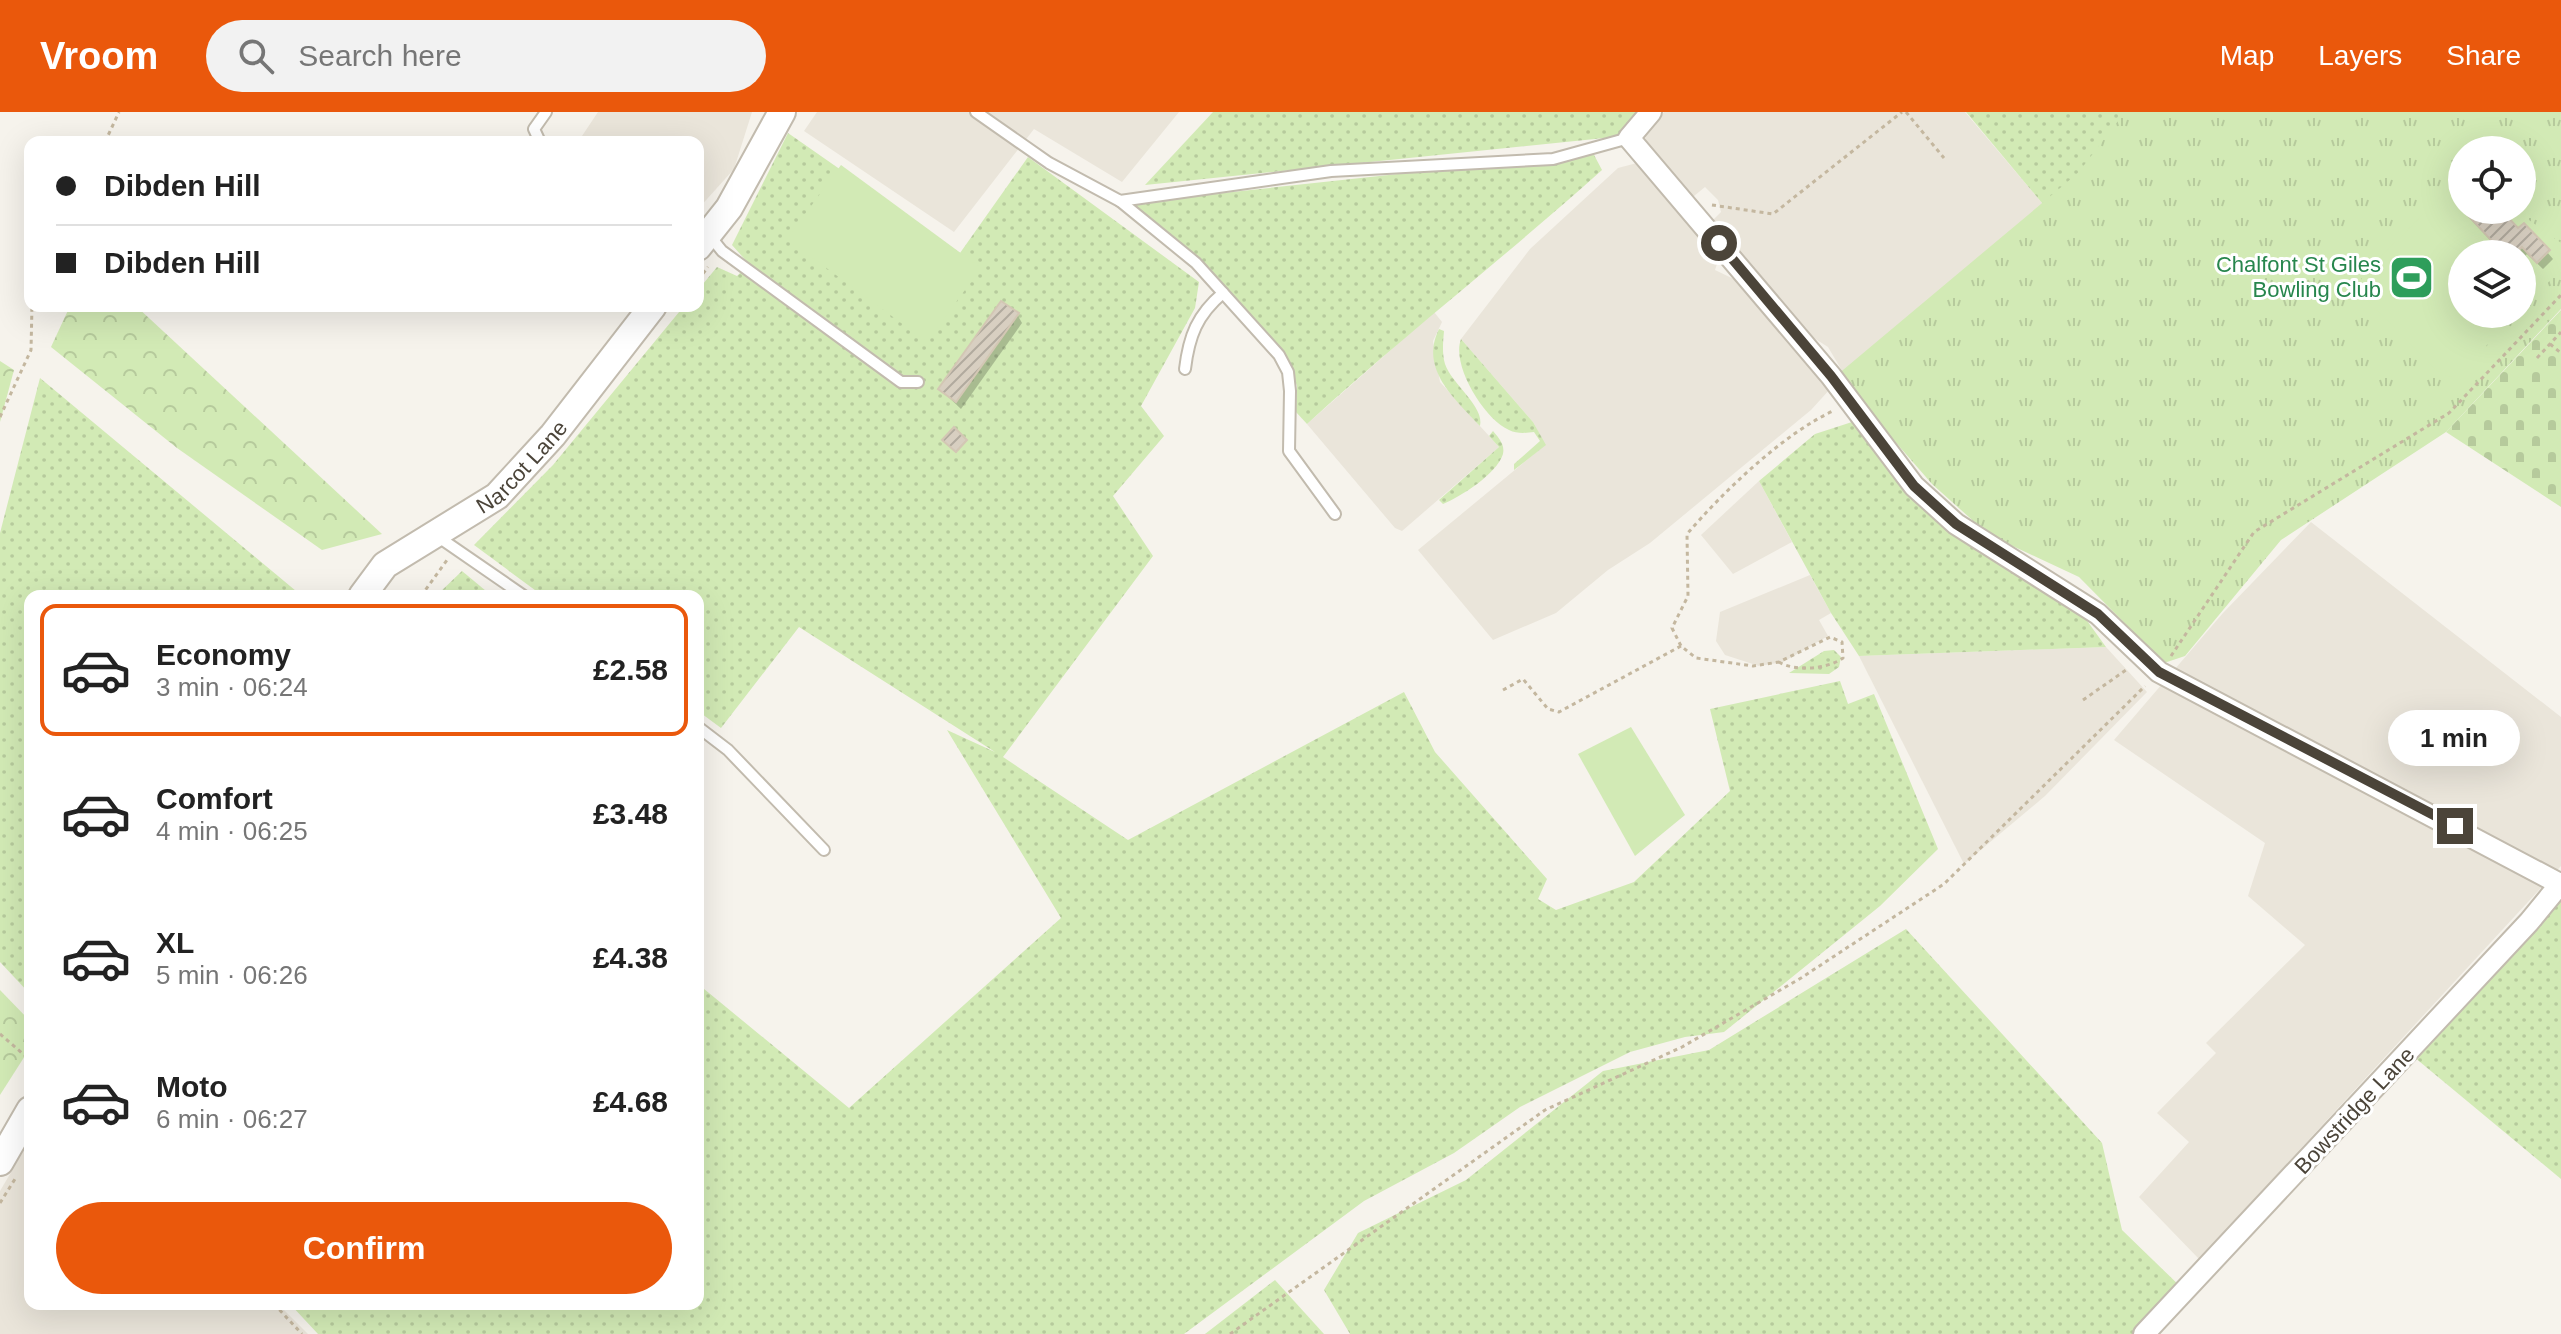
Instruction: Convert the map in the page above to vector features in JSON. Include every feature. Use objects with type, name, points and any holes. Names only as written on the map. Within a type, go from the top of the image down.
[{"type":"street","points":[[704,234],[729,208],[782,112]]},
{"type":"street","points":[[1651,112],[1629,138],[1851,402],[1914,486],[1956,524],[2098,614],[2159,672],[2561,884]]},
{"type":"street","name":"Narcot Lane","points":[[366,590],[385,565],[497,496],[553,435],[648,312]]},
{"type":"street","name":"Bowstridge Lane","points":[[2144,1334],[2561,884]]},
{"type":"street","points":[[0,1162],[24,1120]]},
{"type":"lane","points":[[537,136],[534,129],[546,112]]},
{"type":"lane","points":[[976,112],[1049,163],[1120,201],[1196,263],[1279,355],[1288,372],[1289,451],[1335,514]]},
{"type":"lane","points":[[1120,201],[1331,171],[1553,159],[1629,138]]},
{"type":"lane","points":[[704,239],[901,382],[918,382]]},
{"type":"lane","points":[[1185,369],[1189,338],[1204,308],[1223,293]]},
{"type":"lane","points":[[435,535],[515,590]]},
{"type":"lane","points":[[704,732],[728,750],[824,850]]},
{"type":"path","points":[[108,136],[119,112]]},
{"type":"path","points":[[1681,198],[1742,212],[1773,214],[1904,112],[1944,158]]},
{"type":"path","points":[[1230,1334],[1545,1110],[1682,1047],[1801,978],[1944,884],[2159,672],[2254,532],[2449,413],[2561,295]]},
{"type":"path","points":[[0,417],[31,350],[32,312]]},
{"type":"path","points":[[2537,358],[2561,332]]},
{"type":"path","points":[[2550,344],[2561,353]]},
{"type":"path","points":[[1779,662],[1789,668],[1833,665],[1843,658],[1842,642],[1830,637],[1779,662],[1753,666],[1696,658],[1681,646],[1672,628],[1688,596],[1687,534],[1712,506],[1784,444],[1820,417],[1851,402]]},
{"type":"path","points":[[1503,690],[1523,679],[1548,709],[1559,712],[1681,646]]},
{"type":"path","points":[[2083,700],[2142,658]]},
{"type":"path","points":[[0,1034],[24,1055]]},
{"type":"path","points":[[280,1310],[302,1334]]},
{"type":"shaded area","points":[[598,112],[752,112],[734,169],[704,202],[704,136],[582,136]]},
{"type":"shaded area","points":[[817,112],[1179,112],[1122,182],[1034,129],[954,232],[804,131]]},
{"type":"shaded area","points":[[1664,112],[1965,112],[2047,209],[1844,374],[1828,347],[1806,333],[1710,223],[1721,212],[1718,200],[1705,187],[1688,201],[1647,153],[1645,134]]},
{"type":"shaded area","points":[[1637,163],[1719,258],[1715,270],[1740,282],[1831,388],[1811,410],[1650,543],[1608,570],[1556,613],[1493,640],[1418,550],[1545,445],[1533,422],[1461,339],[1530,249],[1618,168]]},
{"type":"shaded area","points":[[1434,312],[1442,322],[1433,341],[1440,382],[1499,447],[1402,531],[1395,528],[1307,424]]},
{"type":"shaded area","points":[[1759,481],[1792,542],[1733,574],[1701,535]]},
{"type":"shaded area","points":[[2311,522],[2561,717],[2561,866],[2199,1259],[2139,1197],[2189,1142],[2157,1113],[2216,1053],[2206,1043],[2305,945],[2248,896],[2265,843],[2114,740],[2223,613]]},
{"type":"shaded area","points":[[1810,575],[1831,613],[1819,620],[1828,636],[1783,662],[1759,666],[1725,655],[1716,641],[1720,612]]},
{"type":"shaded area","points":[[2106,647],[2147,692],[2045,796],[1964,864],[1859,656]]},
{"type":"shaded area","points":[[24,1150],[24,1310],[284,1310],[308,1334],[0,1334],[0,1191]]},
{"type":"green space","points":[[1213,112],[1643,112],[1624,136],[1145,185]]},
{"type":"green space","points":[[1966,112],[2137,112],[2047,209]]},
{"type":"green space","points":[[2125,112],[2561,112],[2561,309],[2446,432],[2281,540],[2185,656],[2164,663],[2079,577],[1989,535],[1932,484],[1837,375],[2078,173]]},
{"type":"green space","points":[[788,133],[960,253],[1028,157],[1199,282],[1195,308],[1141,406],[1164,436],[1113,496],[1153,556],[1003,757],[1128,840],[1404,692],[1435,752],[1547,879],[1538,899],[1556,910],[1634,882],[1730,791],[1710,709],[1840,681],[1848,704],[1874,694],[1938,849],[1880,906],[1724,1032],[1685,1037],[1630,1052],[1520,1107],[1454,1153],[1364,1201],[1184,1334],[318,1334],[296,1310],[704,1310],[704,989],[849,1108],[1061,918],[947,730],[995,752],[799,627],[721,728],[704,715],[704,590],[535,590],[474,545],[553,465],[679,312],[704,312],[704,283],[717,267],[737,276],[749,264],[732,245]]},
{"type":"green space","points":[[1593,153],[1602,170],[1307,424],[1296,412],[1297,386],[1289,363],[1225,287],[1133,207],[1139,202]]},
{"type":"green space","points":[[841,165],[981,268],[927,342],[787,239]]},
{"type":"green space","name":"Chalfont St Giles Bowling Club","points":[[2448,190],[2448,224],[2535,224],[2561,243],[2561,269],[2536,295],[2536,240],[2448,240],[2448,328],[2504,328],[2457,375],[2450,377],[2437,371],[2363,296],[2359,286],[2363,274]]},
{"type":"green space","points":[[2561,310],[2561,507],[2446,432]]},
{"type":"green space","points":[[67,312],[142,312],[382,534],[322,550],[177,448],[51,347]]},
{"type":"green space","points":[[1439,329],[1444,331],[1445,364],[1473,403],[1480,426],[1451,394],[1437,370],[1433,357]]},
{"type":"green space","points":[[1461,339],[1533,422],[1546,445],[1514,470],[1514,464],[1540,441],[1534,432],[1515,432],[1499,424],[1480,403],[1461,363]]},
{"type":"green space","points":[[0,361],[14,370],[0,422]]},
{"type":"green space","points":[[40,378],[295,590],[24,590],[24,988],[0,962],[0,533]]},
{"type":"green space","points":[[1852,422],[1920,498],[2080,611],[2106,647],[1859,656],[1831,613],[1759,481],[1815,434]]},
{"type":"green space","points":[[1493,431],[1503,448],[1499,462],[1477,484],[1443,504],[1439,500],[1499,447],[1489,436]]},
{"type":"green space","points":[[462,571],[485,590],[442,590]]},
{"type":"green space","points":[[1834,650],[1841,657],[1839,667],[1829,674],[1789,673],[1824,651]]},
{"type":"green space","points":[[1631,727],[1685,815],[1635,856],[1578,754]]},
{"type":"green space","points":[[2561,886],[2561,1179],[2408,1052]]},
{"type":"green space","points":[[1906,929],[2102,1143],[2122,1230],[2185,1291],[2144,1334],[1350,1334],[1324,1290],[1358,1233],[1466,1180],[1603,1071],[1709,1050]]},
{"type":"green space","points":[[0,990],[24,1015],[24,1057],[0,1095]]},
{"type":"green space","points":[[1275,1280],[1324,1334],[1205,1334]]},
{"type":"building","points":[[2476,224],[2514,224],[2518,228],[2525,224],[2550,250],[2537,263],[2536,240],[2491,240]]},
{"type":"building","points":[[1001,301],[1019,313],[956,402],[938,389]]},
{"type":"building","points":[[954,427],[967,440],[956,452],[942,440]]},
{"type":"place","name":"Chalfont St Giles Bowling Club","points":[[2412,277]]},
{"type":"route","points":[[1719,243],[1831,376],[1914,486],[1956,524],[2098,614],[2159,672],[2455,826]]}]
